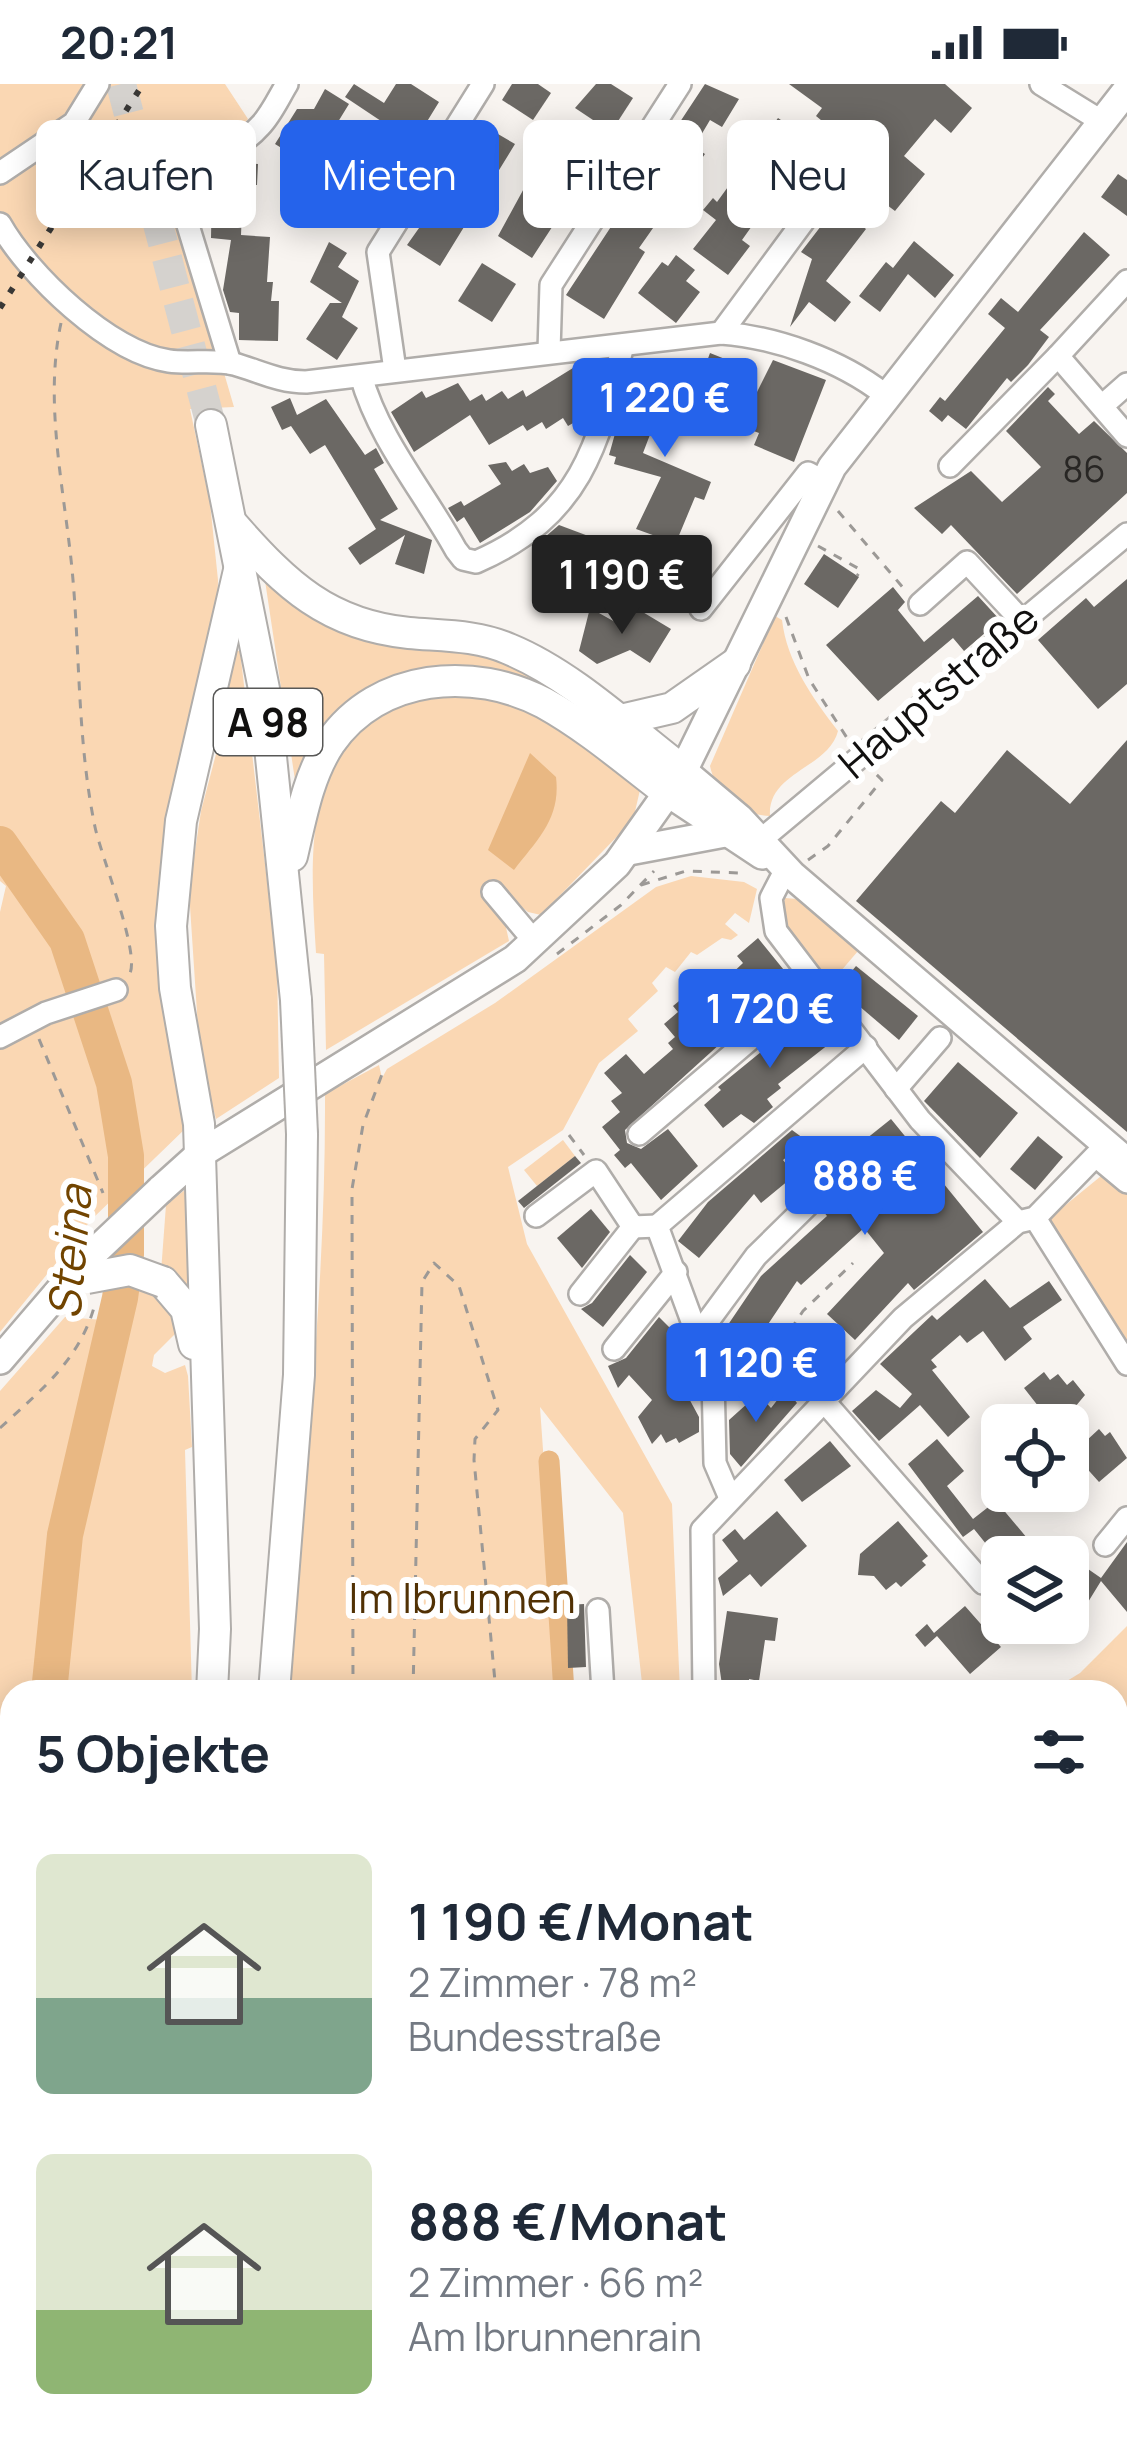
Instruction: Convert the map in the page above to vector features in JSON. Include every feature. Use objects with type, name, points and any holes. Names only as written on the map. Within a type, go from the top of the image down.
[{"type":"highway","name":"A 98","points":[[211,425],[264,688],[296,1000],[303,1199],[299,1375],[275,1680]]},
{"type":"highway","points":[[231,522],[285,581],[318,608],[382,629],[462,636],[512,650],[616,721],[677,783]]},
{"type":"highway","points":[[210,1680],[215,1629],[200,1154],[175,988],[172,877],[240,566]]},
{"type":"highway","points":[[616,721],[672,708],[735,664]]},
{"type":"highway","points":[[287,879],[314,774],[329,743],[351,718],[410,686],[442,679],[511,689],[677,783]]},
{"type":"highway","points":[[83,1281],[130,1270],[164,1282],[186,1309],[195,1348],[209,1680]]},
{"type":"main road","points":[[0,1360],[83,1281],[160,1190],[200,1154],[483,980],[545,949],[629,850],[677,783],[823,481],[884,394],[1127,90]]},
{"type":"main road","points":[[677,783],[750,854],[793,866],[1118,1161]]},
{"type":"main road","points":[[677,783],[750,854]]},
{"type":"main road","points":[[629,850],[725,833]]},
{"type":"street","points":[[0,173],[74,123],[98,84]]},
{"type":"street","points":[[230,363],[183,209],[186,185],[198,167],[260,127],[287,84]]},
{"type":"street","points":[[395,370],[378,252],[483,84]]},
{"type":"street","points":[[549,351],[551,285],[680,84]]},
{"type":"street","points":[[1043,84],[1102,121]]},
{"type":"street","points":[[0,224],[28,264],[100,331],[130,350],[167,361],[230,363],[285,382],[721,333],[783,344],[864,378],[884,394]]},
{"type":"street","points":[[721,333],[798,228]]},
{"type":"street","points":[[950,466],[1127,281]]},
{"type":"street","points":[[361,376],[371,410],[456,550],[476,562],[532,528],[584,473],[623,345]]},
{"type":"street","points":[[1058,356],[1127,436]]},
{"type":"street","points":[[1102,406],[1127,384]]},
{"type":"street","points":[[701,609],[808,473],[823,481]]},
{"type":"street","name":"Hauptstraße","points":[[750,854],[1127,534]]},
{"type":"street","points":[[920,604],[967,562],[1021,620]]},
{"type":"street","points":[[793,866],[775,885],[772,915],[776,931],[896,1089],[1026,1220],[1127,1364]]},
{"type":"street","points":[[493,892],[545,949]]},
{"type":"street","points":[[638,1134],[816,983]]},
{"type":"street","points":[[0,1037],[40,1016],[116,990]]},
{"type":"street","points":[[896,1089],[940,1038]]},
{"type":"street","points":[[580,1294],[633,1227],[657,1226],[866,1047]]},
{"type":"street","points":[[704,1680],[702,1530],[903,1318],[1026,1220],[1118,1161]]},
{"type":"street","points":[[536,1216],[596,1171],[633,1227]]},
{"type":"street","points":[[700,1332],[756,1256],[817,1196]]},
{"type":"street","points":[[657,1226],[700,1332],[715,1400],[716,1463],[730,1498]]},
{"type":"street","points":[[614,1349],[676,1272]]},
{"type":"street","points":[[822,1400],[981,1581]]},
{"type":"street","points":[[1106,1545],[1127,1518]]},
{"type":"street","points":[[598,1610],[602,1680]]},
{"type":"path","points":[[66,297],[56,345],[54,403],[73,584],[83,756],[106,870],[133,948],[134,968],[116,990]]},
{"type":"path","points":[[837,509],[920,604]]},
{"type":"path","points":[[816,546],[861,570],[857,576]]},
{"type":"path","points":[[782,607],[808,679],[859,757],[882,780],[815,859],[793,866]]},
{"type":"path","points":[[545,949],[640,886],[750,854]]},
{"type":"path","points":[[40,1016],[103,1193]]},
{"type":"path","points":[[353,1680],[352,1189],[363,1125],[385,1067]]},
{"type":"path","points":[[569,1135],[596,1171]]},
{"type":"path","points":[[413,1680],[422,1282],[434,1263],[459,1286],[498,1410],[476,1439],[474,1460],[495,1680]]},
{"type":"path","points":[[715,1400],[750,1390],[803,1311],[853,1263]]},
{"type":"path","points":[[0,1428],[66,1365],[86,1339],[83,1281]]},
{"type":"green space","points":[[0,84],[225,84],[247,120],[36,120],[36,228],[181,228],[234,407],[190,409],[210,503],[218,580],[217,616],[184,756],[187,1127],[92,1219],[0,1332],[0,912],[6,886],[0,881]]},
{"type":"green space","points":[[264,574],[307,613],[337,630],[374,642],[505,660],[535,673],[566,694],[597,728],[421,673],[295,780]]},
{"type":"green space","points":[[775,616],[782,620],[802,678],[838,731],[823,754],[778,789],[770,816],[750,812],[732,801],[710,766]]},
{"type":"green space","points":[[231,650],[240,651],[277,966],[279,1078],[216,1119],[200,1058],[189,891],[201,811],[225,720]]},
{"type":"green space","points":[[489,693],[549,718],[640,790],[633,820],[541,915],[528,912],[497,887],[509,941],[326,1050],[324,954],[316,953],[313,876],[321,798],[333,763],[353,733],[383,710],[423,695]]},
{"type":"green space","name":"Im Ibrunnen","points":[[691,876],[744,882],[757,889],[749,923],[735,913],[725,924],[738,935],[731,940],[722,938],[697,955],[691,952],[675,972],[666,967],[652,983],[658,991],[628,1019],[638,1031],[599,1063],[563,1130],[508,1167],[527,1244],[672,1504],[679,1680],[642,1680],[623,1513],[540,1407],[559,1680],[289,1680],[317,1320],[325,1094],[379,1065],[382,1078],[387,1069],[495,1003],[656,887]]},
{"type":"green space","points":[[785,898],[797,899],[858,951],[829,985],[790,932]]},
{"type":"green space","points":[[563,1140],[575,1156],[537,1186],[524,1170]]},
{"type":"green space","points":[[1106,1172],[1127,1190],[1127,1352],[1046,1221]]},
{"type":"green space","points":[[186,1189],[193,1303],[161,1272],[166,1205]]},
{"type":"green space","points":[[130,1285],[163,1301],[178,1331],[154,1355],[152,1366],[165,1373],[185,1365],[188,1376],[192,1447],[185,1450],[192,1680],[0,1680],[0,1391],[65,1317],[103,1320],[107,1288]]},
{"type":"green space","points":[[1127,1626],[1127,1680],[1069,1680]]},
{"type":"shaded area","points":[[530,753],[556,777],[557,791],[546,827],[514,870],[488,850]]},
{"type":"building","points":[[354,84],[384,103],[396,84],[411,84],[439,102],[428,120],[380,120],[345,97]]},
{"type":"building","points":[[512,84],[538,84],[551,93],[533,120],[502,100]]},
{"type":"building","points":[[596,84],[611,84],[633,98],[619,120],[593,120],[575,108]]},
{"type":"building","points":[[705,84],[739,99],[722,127],[710,120],[703,132],[703,120],[681,120]]},
{"type":"building","points":[[789,84],[945,84],[972,108],[951,133],[935,119],[904,156],[925,174],[895,211],[889,206],[889,120],[821,120],[816,116],[822,108]]},
{"type":"building","points":[[325,89],[349,104],[339,120],[290,120],[297,109],[314,109]]},
{"type":"building","points":[[499,135],[515,144],[499,170]]},
{"type":"building","points":[[1118,174],[1127,180],[1127,216],[1101,197]]},
{"type":"building","points":[[727,188],[727,228],[750,228],[742,240],[750,246],[728,275],[693,249],[716,220],[703,210],[713,198],[717,202]]},
{"type":"building","points":[[523,190],[523,228],[551,228],[532,258],[498,236]]},
{"type":"building","points":[[211,228],[241,228],[241,235],[270,237],[267,282],[273,282],[271,301],[279,301],[278,341],[239,340],[239,313],[230,312],[223,290],[231,240],[211,238]]},
{"type":"building","points":[[419,228],[463,228],[440,266],[407,245]]},
{"type":"building","points":[[610,228],[653,228],[639,248],[645,252],[604,319],[566,295]]},
{"type":"building","points":[[819,228],[866,229],[826,281],[851,302],[835,322],[809,302],[790,327],[812,259],[801,252]]},
{"type":"building","points":[[1084,232],[1110,255],[1040,330],[1049,337],[1011,382],[1007,378],[966,429],[948,415],[942,422],[929,411],[940,397],[945,401],[1005,328],[988,314],[1001,298],[1018,312]]},
{"type":"building","points":[[914,241],[954,275],[935,298],[908,274],[880,312],[859,296],[886,262],[893,268]]},
{"type":"building","points":[[329,242],[347,253],[338,267],[359,281],[342,317],[358,328],[337,360],[306,339],[330,303],[342,303],[310,282]]},
{"type":"building","points":[[676,255],[695,270],[686,281],[700,292],[676,323],[638,293],[662,262],[668,266]]},
{"type":"building","points":[[482,263],[516,284],[492,322],[458,301]]},
{"type":"building","points":[[710,353],[725,359],[703,414],[664,398],[643,453],[711,482],[704,500],[695,497],[675,545],[707,558],[694,590],[666,579],[670,568],[652,560],[661,538],[636,529],[661,477],[614,464],[616,457],[609,455],[631,377],[645,370],[655,373],[658,363],[702,375]]},
{"type":"building","points":[[773,360],[826,380],[794,462],[754,445],[759,433],[740,426]]},
{"type":"building","points":[[573,368],[588,394],[578,400],[587,415],[568,426],[563,418],[546,429],[542,422],[527,431],[523,425],[489,445],[470,415],[414,452],[391,412],[422,391],[426,398],[458,383],[470,401],[482,394],[486,401],[502,391],[508,399],[523,390],[526,397]]},
{"type":"building","points":[[1048,387],[1055,394],[1048,401],[1079,434],[1094,421],[1127,453],[1127,493],[1017,594],[951,525],[942,534],[914,508],[971,471],[1002,502],[1041,467],[1006,431]]},
{"type":"building","points":[[290,398],[297,415],[326,399],[365,455],[376,448],[384,463],[374,469],[398,509],[380,520],[432,540],[424,574],[395,564],[405,535],[360,565],[348,548],[376,529],[325,445],[310,454],[291,426],[282,430],[271,407]]},
{"type":"building","points":[[506,462],[512,471],[524,464],[530,473],[548,467],[557,481],[530,512],[480,543],[464,517],[457,522],[448,508],[461,501],[464,506],[501,484],[488,465]]},
{"type":"building","points":[[559,525],[599,540],[590,562],[538,543]]},
{"type":"building","points":[[824,554],[859,577],[838,608],[804,584]]},
{"type":"building","points":[[1127,579],[1127,684],[1098,709],[1038,640],[1086,598],[1094,607]]},
{"type":"building","points":[[893,587],[905,602],[898,610],[924,642],[978,596],[1000,620],[964,651],[953,638],[878,701],[826,645]]},
{"type":"building","points":[[590,608],[624,627],[636,608],[671,629],[650,663],[630,650],[597,664],[579,651]]},
{"type":"building","points":[[1127,740],[1127,1132],[856,901],[941,801],[955,813],[1007,750],[1070,804]]},
{"type":"building","points":[[758,938],[792,980],[773,997],[767,989],[746,1003],[726,979],[743,963],[737,956]]},
{"type":"building","points":[[856,966],[918,1016],[899,1040],[838,988]]},
{"type":"building","points":[[695,988],[732,1033],[625,1130],[627,1143],[641,1149],[668,1129],[698,1166],[661,1200],[631,1163],[625,1168],[614,1155],[620,1150],[602,1127],[620,1112],[611,1101],[622,1093],[604,1073],[626,1054],[644,1074],[673,1049],[668,1043],[675,1037],[664,1024],[678,1012],[673,1006]]},
{"type":"building","points":[[815,1008],[838,1037],[778,1084],[781,1088],[767,1099],[773,1107],[754,1123],[741,1114],[723,1128],[704,1105],[721,1090],[718,1087]]},
{"type":"building","points":[[958,1062],[1018,1113],[980,1158],[924,1101]]},
{"type":"building","points":[[891,1119],[983,1232],[914,1290],[908,1283],[855,1340],[827,1314],[884,1253],[864,1228],[801,1285],[797,1281],[740,1366],[723,1354],[717,1341],[761,1276],[827,1216],[823,1211],[837,1196],[821,1175]]},
{"type":"building","points":[[792,1130],[807,1141],[783,1160],[795,1175],[761,1203],[754,1194],[699,1258],[678,1241],[708,1202]]},
{"type":"building","points":[[1038,1136],[1063,1157],[1035,1190],[1010,1169]]},
{"type":"building","points":[[575,1156],[581,1163],[524,1208],[518,1201]]},
{"type":"building","points":[[591,1209],[610,1232],[582,1268],[557,1238]]},
{"type":"building","points":[[630,1255],[647,1272],[603,1327],[581,1309],[592,1303]]},
{"type":"building","points":[[985,1279],[1010,1308],[1049,1281],[1062,1300],[1023,1327],[1032,1339],[1005,1361],[983,1331],[967,1343],[960,1335],[931,1360],[937,1367],[932,1370],[970,1417],[948,1437],[920,1405],[879,1441],[852,1411],[876,1390],[900,1408],[912,1394],[880,1364],[932,1315],[937,1320]]},
{"type":"building","points":[[659,1317],[683,1341],[698,1381],[686,1393],[699,1417],[699,1432],[679,1443],[676,1438],[666,1443],[661,1434],[652,1444],[638,1417],[652,1400],[629,1375],[618,1388],[608,1366],[626,1358]]},
{"type":"building","points":[[803,1334],[832,1357],[815,1379],[790,1350]]},
{"type":"building","points":[[1044,1372],[1050,1380],[1058,1374],[1067,1385],[1073,1380],[1085,1395],[1078,1404],[1037,1404],[1024,1388]]},
{"type":"building","points":[[786,1389],[797,1403],[741,1467],[730,1454],[729,1420],[758,1394],[771,1408]]},
{"type":"building","points":[[1099,1429],[1105,1436],[1110,1432],[1127,1458],[1099,1482],[1089,1471],[1089,1438]]},
{"type":"building","points":[[937,1439],[964,1471],[947,1486],[973,1519],[982,1512],[1005,1512],[1025,1536],[981,1538],[974,1529],[963,1537],[908,1464]]},
{"type":"building","points":[[830,1441],[851,1466],[802,1502],[784,1480]]},
{"type":"building","points":[[777,1511],[807,1546],[761,1587],[750,1574],[723,1596],[718,1578],[738,1561],[722,1540],[735,1529],[744,1540]]},
{"type":"building","points":[[898,1521],[928,1556],[922,1561],[926,1565],[901,1587],[896,1582],[886,1590],[874,1576],[858,1575],[860,1554]]},
{"type":"building","points":[[1127,1542],[1127,1612],[1101,1581],[1089,1600],[1089,1570],[1101,1578]]},
{"type":"building","points":[[584,1604],[586,1667],[568,1668],[567,1605]]},
{"type":"building","points":[[965,1606],[981,1624],[981,1644],[1001,1647],[970,1674],[937,1636],[925,1647],[915,1635],[927,1624],[934,1633]]},
{"type":"building","points":[[727,1611],[778,1618],[775,1641],[765,1640],[759,1680],[721,1680]]},
{"type":"waterway","name":"Steina","points":[[0,844],[67,940],[114,1083],[126,1156],[126,1254],[120,1298],[65,1535],[50,1680]]},
{"type":"waterway","points":[[549,1461],[563,1680]]},
{"type":"tunnel","points":[[121,84],[211,425]]},
{"type":"railway","points":[[0,308],[143,84]]}]
